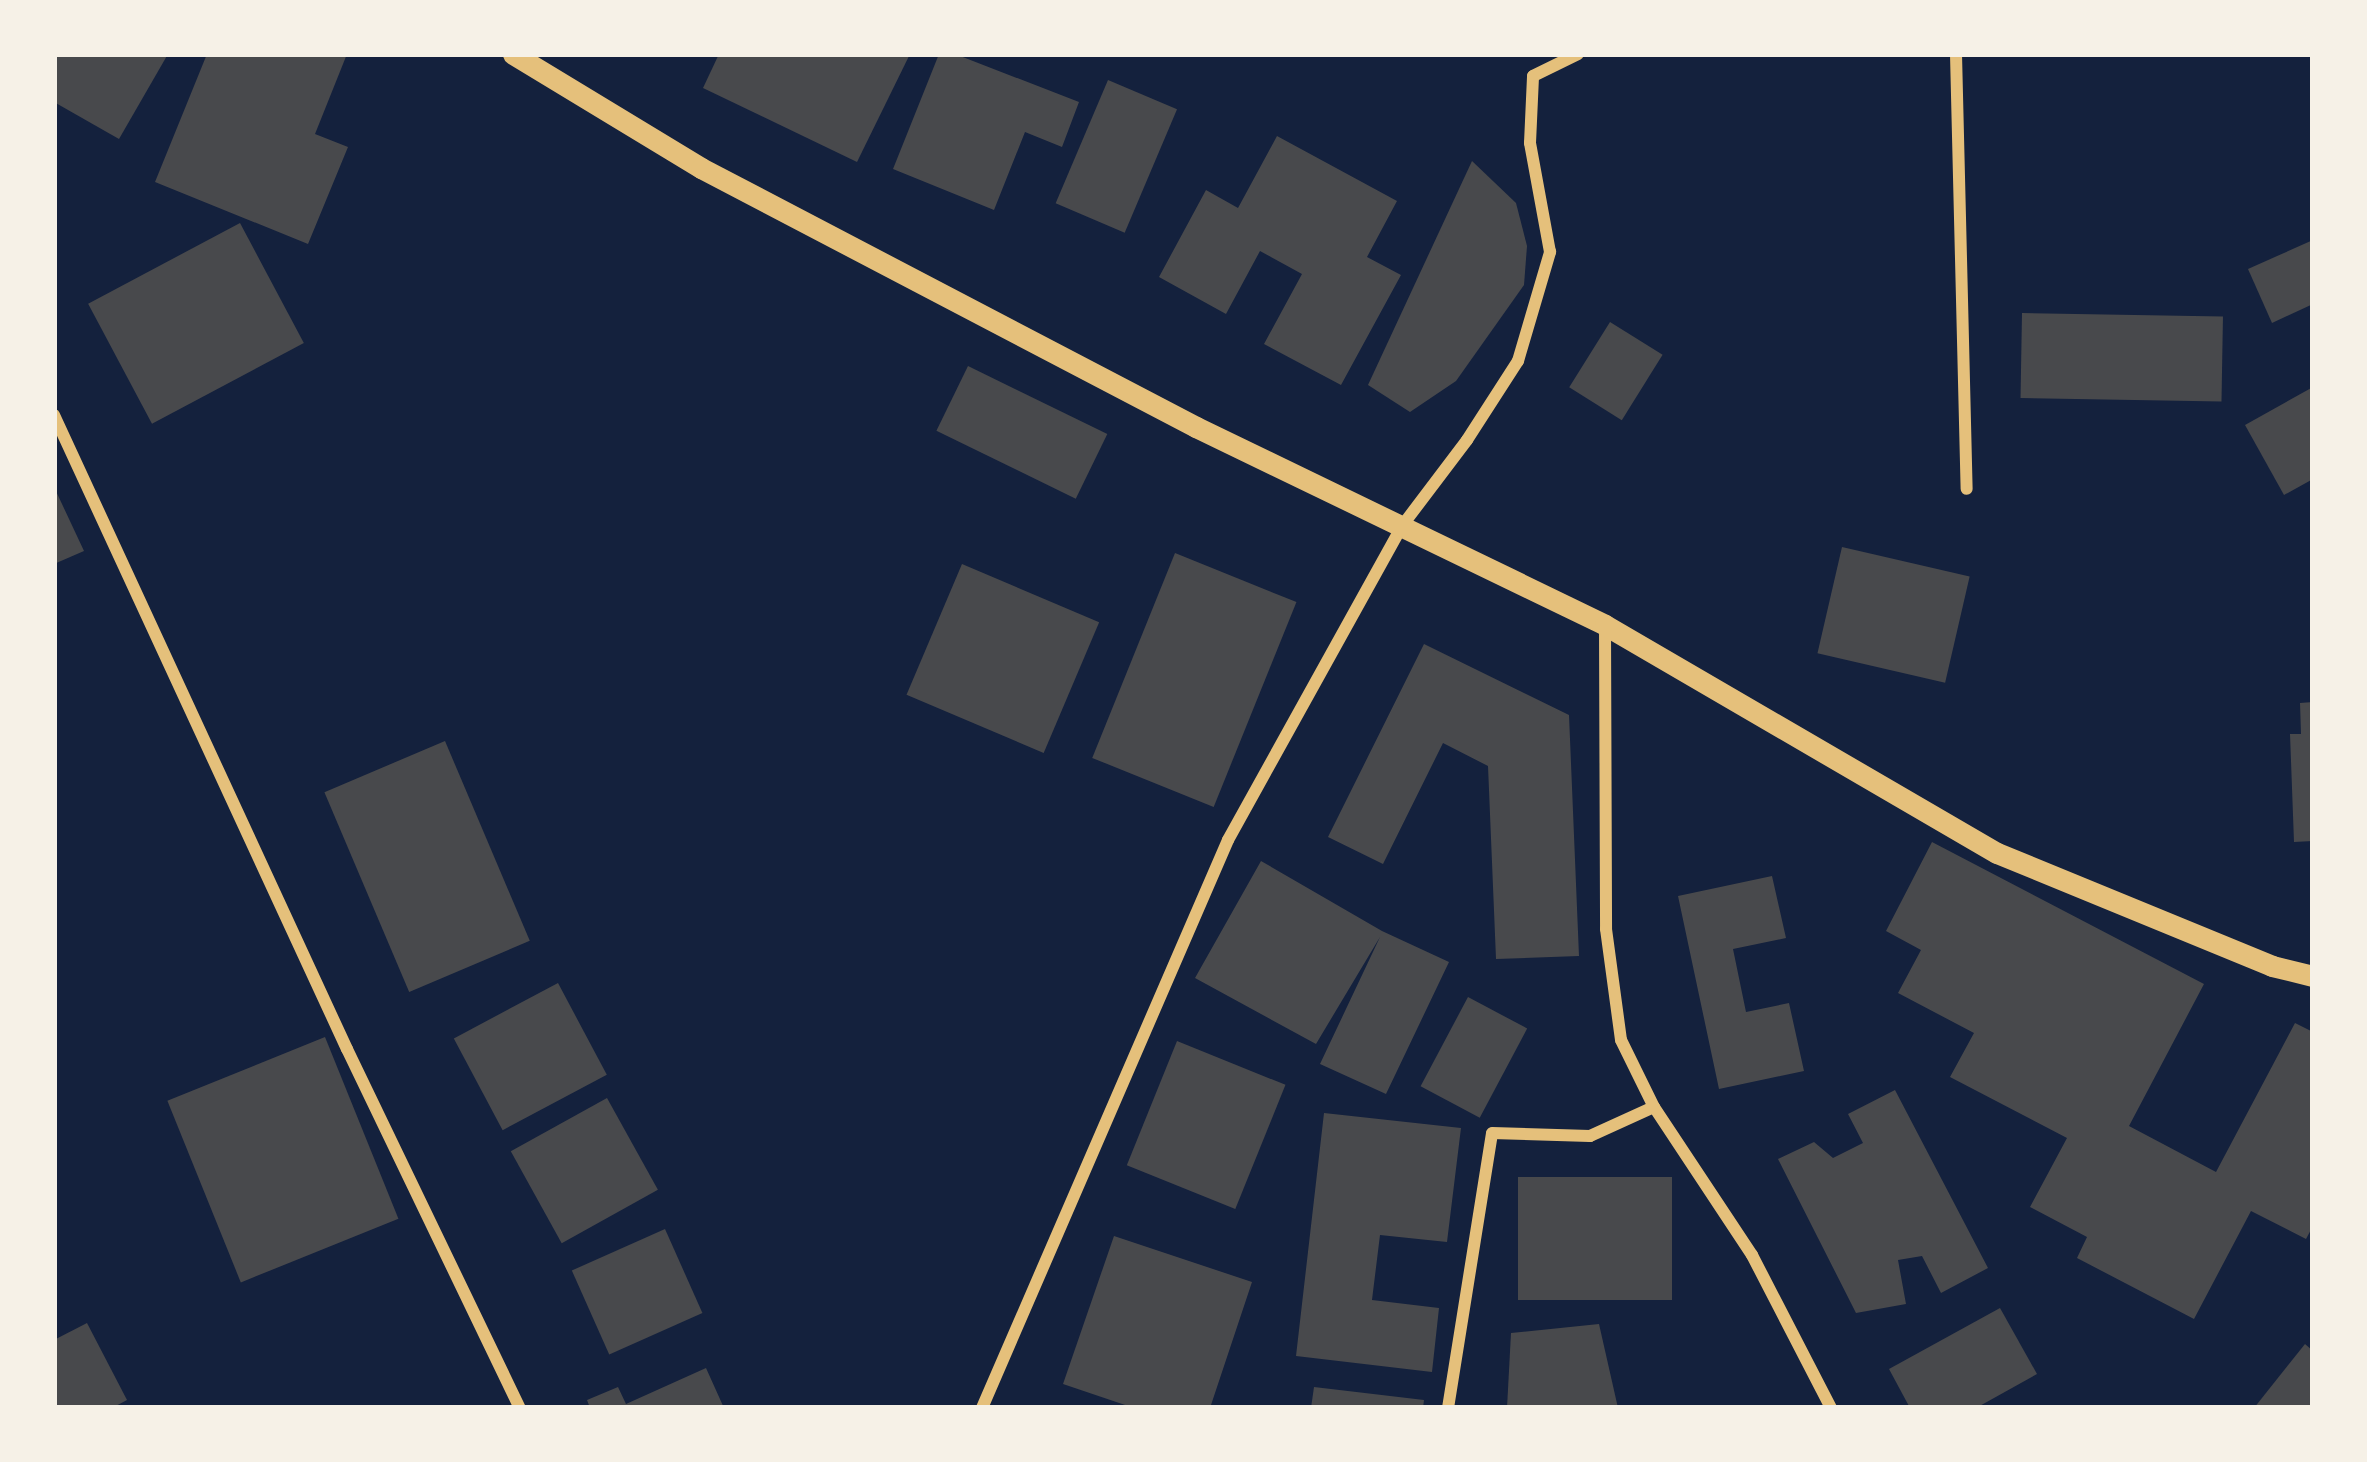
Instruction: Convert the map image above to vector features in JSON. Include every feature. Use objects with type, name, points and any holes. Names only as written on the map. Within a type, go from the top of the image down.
[{"type":"street","points":[[513,54],[701,168],[1196,427],[1605,625],[1997,853],[2272,966],[2313,976]]},
{"type":"street","points":[[982,1408],[1228,840],[1402,526],[1467,440],[1517,361],[1550,252],[1530,143],[1533,76],[1579,54]]},
{"type":"street","points":[[1956,54],[1967,489]]},
{"type":"street","points":[[54,415],[520,1408]]},
{"type":"street","points":[[1605,625],[1606,929],[1621,1040],[1654,1107],[1752,1255],[1831,1408]]},
{"type":"street","points":[[1448,1408],[1492,1133],[1590,1136],[1654,1107]]},
{"type":"building","points":[[54,54],[168,54],[119,139],[54,102]]},
{"type":"building","points":[[207,54],[347,54],[315,134],[348,147],[308,244],[155,182]]},
{"type":"building","points":[[719,54],[910,54],[857,162],[703,88]]},
{"type":"building","points":[[939,54],[955,54],[1079,102],[1062,147],[1025,132],[994,210],[893,169]]},
{"type":"building","points":[[1108,80],[1177,109],[1125,233],[1056,203]]},
{"type":"building","points":[[1277,136],[1397,201],[1367,257],[1401,275],[1341,385],[1264,344],[1302,274],[1260,251],[1226,314],[1159,277],[1206,190],[1238,208]]},
{"type":"building","points":[[1472,161],[1516,203],[1527,246],[1524,285],[1456,381],[1410,412],[1368,385]]},
{"type":"building","points":[[240,223],[304,343],[152,424],[88,304]]},
{"type":"building","points":[[2313,240],[2313,304],[2272,323],[2248,269]]},
{"type":"building","points":[[2022,313],[2223,317],[2221,401],[2021,398]]},
{"type":"building","points":[[1610,322],[1663,355],[1622,420],[1569,387]]},
{"type":"building","points":[[968,366],[1107,434],[1076,499],[936,431]]},
{"type":"building","points":[[2313,387],[2313,479],[2284,495],[2245,425]]},
{"type":"building","points":[[54,487],[84,551],[54,564]]},
{"type":"building","points":[[1842,547],[1970,576],[1945,683],[1817,653]]},
{"type":"building","points":[[1175,553],[1296,602],[1214,807],[1092,758]]},
{"type":"building","points":[[962,564],[1099,622],[1044,753],[907,695]]},
{"type":"building","points":[[1424,644],[1569,715],[1579,956],[1496,959],[1488,766],[1443,743],[1383,864],[1328,837]]},
{"type":"building","points":[[2313,702],[2313,841],[2294,842],[2290,734],[2301,734],[2300,703]]},
{"type":"building","points":[[445,741],[530,941],[409,992],[324,792]]},
{"type":"building","points":[[1932,842],[2204,984],[2129,1126],[2216,1172],[2295,1023],[2313,1032],[2313,1226],[2306,1239],[2251,1211],[2194,1319],[2077,1258],[2087,1237],[2030,1207],[2067,1138],[1950,1077],[1974,1033],[1898,993],[1921,950],[1886,931]]},
{"type":"building","points":[[1261,861],[1382,931],[1449,962],[1386,1094],[1320,1064],[1380,937],[1316,1044],[1195,978]]},
{"type":"building","points":[[1772,876],[1786,938],[1733,949],[1746,1012],[1789,1003],[1804,1071],[1719,1089],[1678,896]]},
{"type":"building","points":[[558,983],[607,1075],[503,1130],[454,1038]]},
{"type":"building","points":[[1468,997],[1527,1028],[1480,1118],[1421,1086]]},
{"type":"building","points":[[325,1037],[398,1219],[241,1282],[167,1101]]},
{"type":"building","points":[[1177,1041],[1285,1085],[1235,1209],[1127,1165]]},
{"type":"building","points":[[1895,1090],[1988,1268],[1941,1293],[1922,1256],[1898,1260],[1906,1304],[1856,1313],[1778,1159],[1814,1142],[1833,1158],[1863,1143],[1848,1114]]},
{"type":"building","points":[[607,1098],[658,1190],[562,1243],[511,1151]]},
{"type":"building","points":[[1324,1113],[1461,1128],[1447,1242],[1380,1235],[1372,1300],[1439,1308],[1432,1372],[1296,1356]]},
{"type":"building","points":[[1518,1177],[1672,1177],[1672,1300],[1518,1300]]},
{"type":"building","points":[[665,1229],[702,1313],[609,1355],[572,1270]]},
{"type":"building","points":[[1114,1236],[1252,1282],[1210,1408],[1134,1408],[1063,1384]]},
{"type":"building","points":[[2000,1308],[2037,1374],[1976,1408],[1910,1408],[1889,1369]]},
{"type":"building","points":[[87,1323],[127,1400],[112,1408],[54,1408],[54,1340]]},
{"type":"building","points":[[1599,1324],[1618,1408],[1507,1408],[1511,1333]]},
{"type":"building","points":[[2305,1344],[2313,1351],[2313,1408],[2254,1408]]},
{"type":"building","points":[[706,1368],[724,1408],[590,1408],[587,1400],[618,1387],[626,1404]]},
{"type":"building","points":[[1314,1387],[1424,1400],[1423,1408],[1311,1408]]}]
